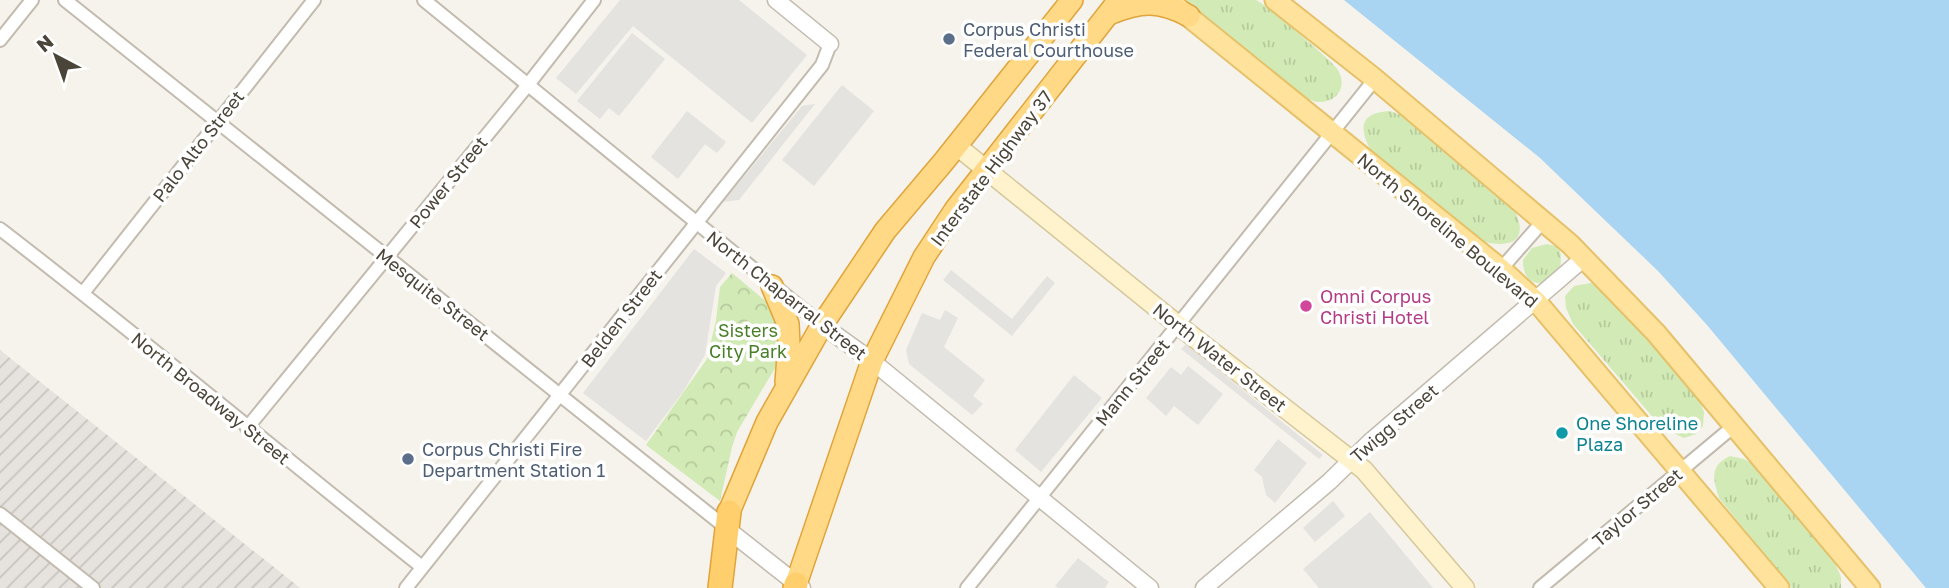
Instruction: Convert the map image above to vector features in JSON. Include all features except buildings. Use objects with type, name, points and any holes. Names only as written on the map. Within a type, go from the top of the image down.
[{"type":"highway","points":[[720,588],[729,524],[766,422],[822,325],[885,230],[957,146],[1072,0]]},
{"type":"highway","points":[[1114,7],[1153,3],[1175,8],[1189,16]]},
{"type":"highway","name":"Interstate Highway 37","points":[[798,587],[872,361],[924,257],[955,210],[1114,7]]},
{"type":"highway","points":[[772,286],[788,324],[786,388]]},
{"type":"main road","name":"North Shoreline Boulevard","points":[[1167,0],[1501,269],[1536,301],[1779,588]]},
{"type":"main road","points":[[1275,0],[1376,79],[1544,220],[1584,258],[1656,333],[1870,588]]},
{"type":"main road","name":"North Water Street","points":[[957,146],[1178,325],[1367,472],[1465,588]]},
{"type":"street","points":[[0,40],[32,0]]},
{"type":"street","name":"Mesquite Street","points":[[65,0],[561,395],[729,524],[798,587]]},
{"type":"street","name":"Palo Alto Street","points":[[83,293],[314,0]]},
{"type":"street","name":"North Chaparral Street","points":[[424,0],[772,286],[872,361],[1150,588]]},
{"type":"street","name":"Power Street","points":[[247,428],[527,86],[594,0]]},
{"type":"street","points":[[776,0],[830,44]]},
{"type":"street","name":"Belden Street","points":[[406,588],[822,65],[830,44]]},
{"type":"street","name":"Mann Street","points":[[967,588],[1376,79]]},
{"type":"street","points":[[1501,269],[1544,220]]},
{"type":"street","name":"North Broadway Street","points":[[0,229],[422,567]]},
{"type":"street","name":"Twigg Street","points":[[1204,588],[1584,258]]},
{"type":"street","name":"Taylor Street","points":[[1540,588],[1734,426]]},
{"type":"street","points":[[0,514],[93,588]]},
{"type":"shaded area","points":[[620,0],[739,0],[807,55],[752,123],[633,26],[576,94],[556,78]]},
{"type":"shaded area","points":[[632,33],[665,59],[619,116],[609,108],[600,119],[577,101]]},
{"type":"shaded area","points":[[842,85],[874,111],[814,186],[782,160]]},
{"type":"shaded area","points":[[815,104],[739,200],[723,202],[802,106]]},
{"type":"shaded area","points":[[687,111],[726,142],[717,153],[705,144],[678,179],[651,157]]},
{"type":"shaded area","points":[[694,249],[726,273],[716,286],[705,355],[683,392],[646,441],[583,393]]},
{"type":"shaded area","points":[[951,270],[1012,319],[1047,276],[1055,283],[1012,336],[943,280]]},
{"type":"shaded area","points":[[945,310],[958,318],[944,347],[985,380],[973,396],[983,404],[972,415],[909,364],[906,350],[922,313],[940,320]]},
{"type":"shaded area","points":[[1186,344],[1323,455],[1319,459],[1181,349]]},
{"type":"shaded area","points":[[0,350],[299,587],[300,588],[0,588]]},
{"type":"shaded area","points":[[1188,366],[1223,394],[1198,425],[1174,406],[1166,416],[1146,398],[1171,367],[1181,375]]},
{"type":"shaded area","points":[[1074,375],[1102,398],[1041,472],[1015,450]]},
{"type":"shaded area","points":[[1278,439],[1307,463],[1275,503],[1266,495],[1262,477],[1254,470]]},
{"type":"shaded area","points":[[1333,501],[1345,516],[1315,542],[1303,528]]},
{"type":"shaded area","points":[[1370,512],[1433,588],[1319,588],[1303,569]]},
{"type":"shaded area","points":[[1078,558],[1109,582],[1105,588],[1055,586]]},
{"type":"green space","points":[[1180,0],[1256,0],[1334,65],[1341,77],[1341,88],[1335,97],[1324,102],[1310,100],[1297,93]]},
{"type":"green space","points":[[1390,111],[1406,117],[1509,201],[1519,224],[1520,232],[1517,238],[1503,244],[1478,240],[1373,155],[1365,138],[1366,119],[1379,112]]},
{"type":"green space","points":[[1547,244],[1560,251],[1561,263],[1552,279],[1536,283],[1529,279],[1525,272],[1523,260],[1532,248]]},
{"type":"green space","name":"Sisters City Park","points":[[732,273],[768,303],[779,319],[781,358],[737,432],[720,501],[646,445],[707,359],[720,287]]},
{"type":"green space","points":[[1591,283],[1604,290],[1652,339],[1696,392],[1704,412],[1703,426],[1696,434],[1684,438],[1657,422],[1573,324],[1566,308],[1565,296],[1574,286]]},
{"type":"green space","points":[[1730,456],[1744,459],[1756,466],[1834,561],[1841,577],[1841,588],[1792,588],[1719,498],[1714,474],[1719,464]]},
{"type":"water","points":[[1344,0],[1949,0],[1949,588],[1926,588],[1707,325],[1658,271],[1540,158]]},
{"type":"place","name":"Corpus Christi Federal Courthouse","points":[[949,39]]},
{"type":"place","name":"Omni Corpus Christi Hotel","points":[[1306,306]]},
{"type":"place","name":"One Shoreline Plaza","points":[[1562,433]]},
{"type":"place","name":"Corpus Christi Fire Department Station 1","points":[[408,459]]}]
